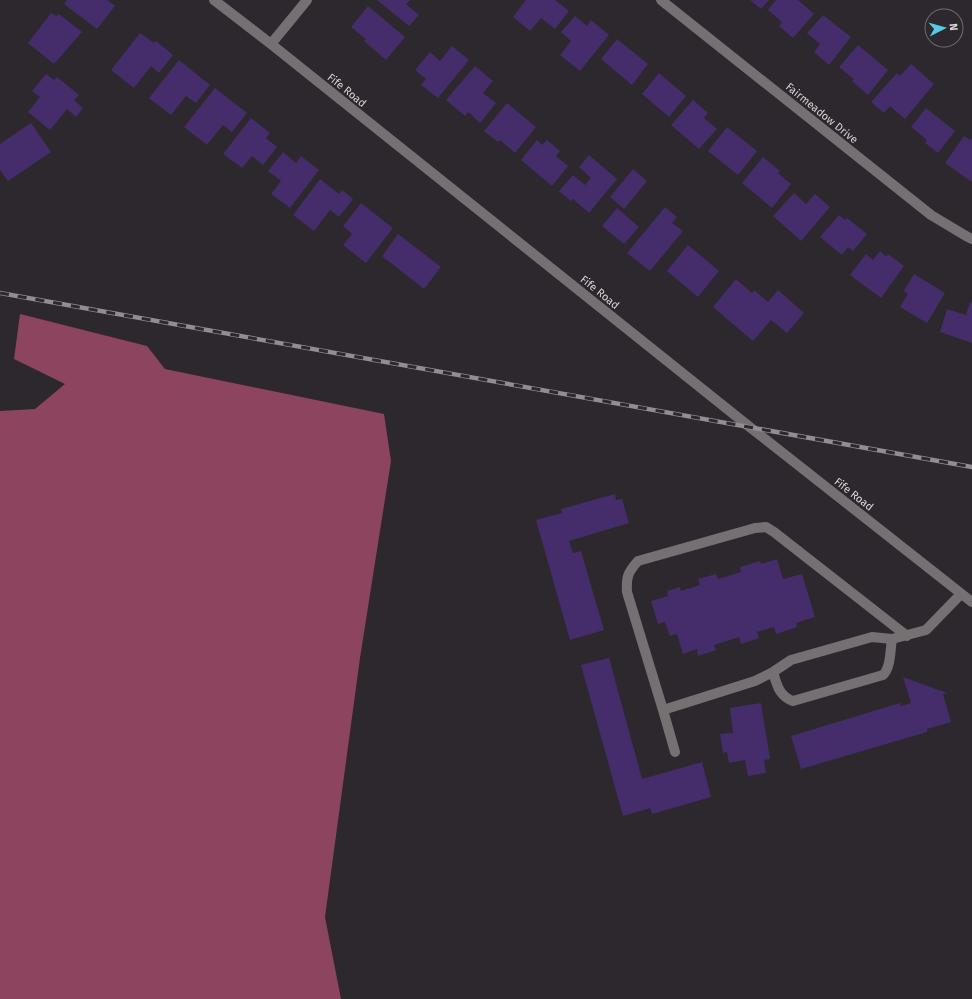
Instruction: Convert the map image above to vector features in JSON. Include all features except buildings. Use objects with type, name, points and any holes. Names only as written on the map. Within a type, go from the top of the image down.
[{"type":"street","name":"Fife Road","points":[[214,0],[972,602]]},
{"type":"street","points":[[271,44],[307,0]]},
{"type":"street","name":"Fairmeadow Drive","points":[[661,0],[931,215],[972,238]]},
{"type":"street","points":[[675,752],[627,592],[626,579],[631,569],[638,561],[747,529],[766,527],[907,636]]},
{"type":"street","points":[[662,710],[755,681],[773,672],[791,660],[872,637],[892,639],[926,630],[961,594]]},
{"type":"street","points":[[773,672],[779,691],[787,699],[793,701],[883,675],[888,666],[892,639]]},
{"type":"shaded area","points":[[20,314],[147,346],[165,369],[384,414],[391,461],[360,658],[325,917],[341,999],[0,999],[0,411],[35,409],[65,384],[14,359]]},
{"type":"railway","points":[[0,293],[972,467]]}]
